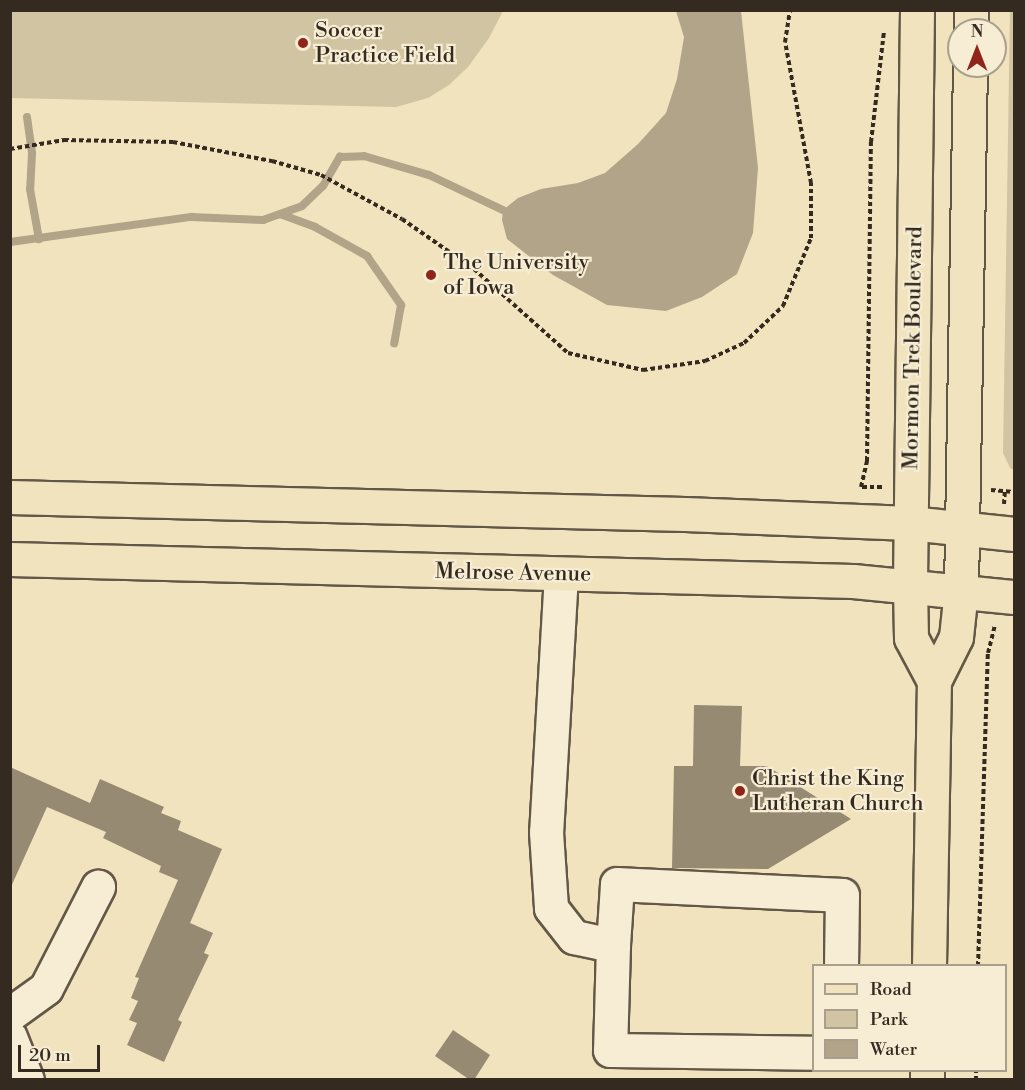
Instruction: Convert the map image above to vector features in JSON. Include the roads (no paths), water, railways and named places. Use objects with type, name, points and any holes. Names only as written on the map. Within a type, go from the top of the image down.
[{"type":"main road","name":"Mormon Trek Boulevard","points":[[917,10],[910,524],[911,638],[934,681]]},
{"type":"main road","name":"Mormon Trek Boulevard","points":[[929,964],[934,681],[956,637],[964,528],[970,78]]},
{"type":"main road","points":[[10,497],[685,514],[910,524],[1014,534]]},
{"type":"main road","name":"Melrose Avenue","points":[[10,559],[773,578],[961,590],[1014,597]]},
{"type":"street","points":[[561,574],[546,832],[551,908],[574,937],[613,945]]},
{"type":"street","points":[[812,1053],[610,1050],[617,884],[842,896],[841,964]]},
{"type":"street","points":[[10,1014],[46,988],[98,887]]},
{"type":"street","points":[[10,1037],[27,1080]]},
{"type":"water","points":[[676,11],[741,11],[758,168],[753,233],[737,274],[702,297],[666,311],[607,305],[553,275],[507,239],[502,220],[503,210],[518,198],[541,189],[578,183],[605,173],[638,144],[666,113],[677,79],[684,37]]},
{"type":"waterway","points":[[27,117],[32,154],[30,189],[39,239]]},
{"type":"waterway","points":[[10,242],[191,217],[263,220],[302,206],[323,186],[340,157],[364,156],[429,175],[503,210]]},
{"type":"waterway","points":[[280,214],[315,227],[367,256],[401,305],[394,343]]},
{"type":"place","name":"Soccer Practice Field","points":[[303,43]]},
{"type":"place","name":"The University of Iowa","points":[[431,275]]},
{"type":"place","name":"Christ the King Lutheran Church","points":[[740,791]]}]
